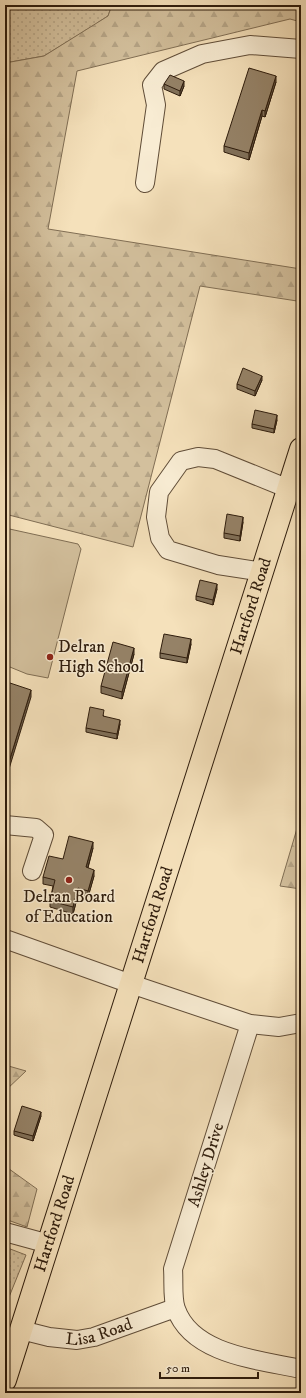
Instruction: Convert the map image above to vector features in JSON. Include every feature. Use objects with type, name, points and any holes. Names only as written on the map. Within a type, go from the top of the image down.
[{"type":"main road","name":"Hartford Road","points":[[7,1367],[21,1330],[49,1244],[301,449]]},
{"type":"street","points":[[145,183],[156,105],[152,85],[163,71],[202,54],[250,45],[301,49]]},
{"type":"street","points":[[263,572],[218,565],[168,550],[160,538],[156,517],[159,492],[181,462],[198,457],[215,459],[289,489]]},
{"type":"street","points":[[5,825],[36,828],[44,836],[32,872]]},
{"type":"street","points":[[5,939],[131,984],[250,1024],[279,1027],[301,1023]]},
{"type":"street","name":"Ashley Drive","points":[[175,1308],[173,1269],[250,1024]]},
{"type":"street","points":[[5,1232],[49,1244]]},
{"type":"street","points":[[175,1308],[183,1324],[198,1338],[212,1347],[245,1358],[301,1369]]},
{"type":"street","name":"Lisa Road","points":[[21,1330],[49,1337],[77,1340],[94,1337],[175,1308]]},
{"type":"green space","points":[[5,5],[112,5],[108,16],[97,23],[97,25],[44,56],[5,63]]},
{"type":"green space","points":[[112,5],[301,5],[301,22],[290,19],[77,71],[48,229],[301,269],[301,297],[297,301],[200,286],[133,547],[5,514],[5,63],[44,56],[108,16]]},
{"type":"green space","points":[[5,528],[78,544],[81,549],[48,678],[27,674],[5,665]]},
{"type":"green space","points":[[301,815],[301,889],[280,886]]},
{"type":"green space","points":[[5,1065],[26,1071],[5,1091]]},
{"type":"green space","points":[[5,1166],[37,1189],[27,1227],[5,1219]]},
{"type":"green space","points":[[5,1247],[26,1255],[5,1307]]},
{"type":"building","points":[[249,68],[276,76],[265,111],[262,110],[249,153],[224,146]]},
{"type":"building","points":[[170,75],[184,81],[180,91],[164,84]]},
{"type":"building","points":[[243,368],[262,376],[255,391],[237,384]]},
{"type":"building","points":[[255,410],[277,415],[274,429],[252,424]]},
{"type":"building","points":[[227,514],[243,517],[240,536],[224,533]]},
{"type":"building","points":[[200,580],[217,584],[213,600],[196,596]]},
{"type":"building","points":[[164,634],[191,639],[187,658],[160,653]]},
{"type":"building","points":[[113,642],[134,648],[122,692],[101,686]]},
{"type":"building","points":[[5,679],[8,680],[7,682],[31,690],[5,775]]},
{"type":"building","points":[[90,707],[104,710],[103,716],[120,720],[117,734],[86,728]]},
{"type":"building","name":"Delran Board of Education","points":[[69,836],[93,842],[86,867],[94,870],[88,891],[78,888],[73,907],[50,901],[55,880],[43,877],[49,856],[63,859]]},
{"type":"building","points":[[22,1106],[41,1112],[33,1136],[14,1131]]},
{"type":"place","name":"Delran High School","points":[[50,657]]},
{"type":"place","name":"Delran Board of Education","points":[[69,880]]}]
